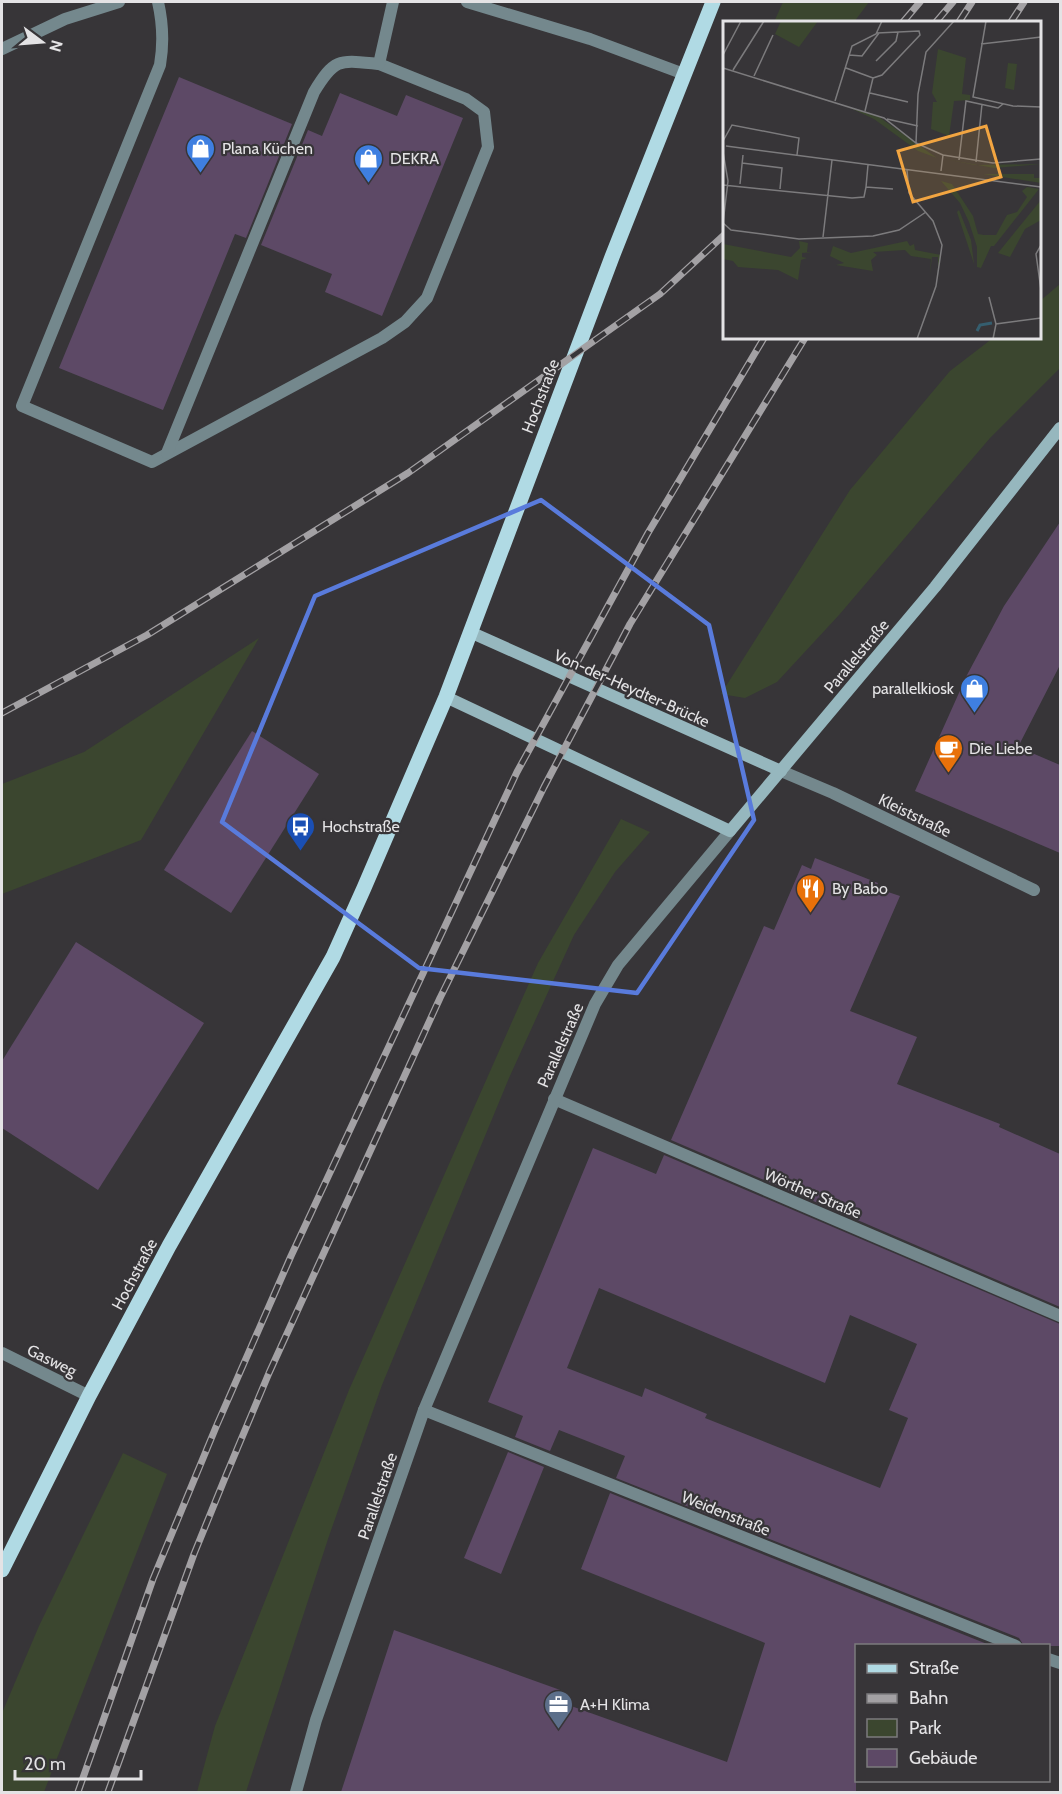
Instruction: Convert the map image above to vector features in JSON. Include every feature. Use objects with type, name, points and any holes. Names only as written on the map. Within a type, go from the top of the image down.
[{"type":"main road","name":"Hochstraße","points":[[2,1570],[89,1396],[169,1246],[333,957],[446,697],[551,415],[713,2]]},
{"type":"main road","name":"Parallelstraße","points":[[730,831],[935,587],[1060,428]]},
{"type":"main road","name":"Von-der-Heydter-Brücke","points":[[470,632],[541,666],[781,771]]},
{"type":"main road","points":[[446,697],[730,831]]},
{"type":"street","points":[[2,49],[65,19],[119,2]]},
{"type":"street","points":[[158,2],[163,22],[164,44],[160,65],[22,406],[152,462],[382,338],[405,322],[427,298],[488,147],[484,112],[466,99],[379,64],[346,61],[328,68],[314,92],[167,453]]},
{"type":"street","points":[[379,64],[393,2]]},
{"type":"street","points":[[466,2],[590,39],[684,74]]},
{"type":"street","name":"Kleiststraße","points":[[781,771],[840,796],[1034,890]]},
{"type":"street","name":"Parallelstraße","points":[[297,1792],[316,1720],[424,1410],[595,1004],[618,965],[730,831]]},
{"type":"street","name":"Wörther Straße","points":[[554,1099],[1060,1316]]},
{"type":"street","name":"Gasweg","points":[[2,1353],[89,1396]]},
{"type":"street","name":"Weidenstraße","points":[[424,1410],[1011,1644]]},
{"type":"highlighted area","points":[[541,500],[709,625],[754,820],[637,993],[419,968],[222,822],[315,596]]},
{"type":"green space","points":[[783,2],[869,2],[855,21],[774,21]]},
{"type":"green space","points":[[1060,284],[1060,368],[990,438],[839,615],[777,682],[745,698],[721,694],[850,490],[950,371],[992,339],[1041,339],[1041,300]]},
{"type":"green space","points":[[259,638],[141,840],[2,894],[2,784],[84,752]]},
{"type":"green space","points":[[621,819],[650,832],[615,872],[574,935],[509,1078],[382,1385],[328,1539],[246,1792],[197,1792],[215,1726],[349,1390],[538,963]]},
{"type":"green space","points":[[123,1453],[167,1474],[44,1792],[2,1792],[2,1713],[39,1626]]},
{"type":"building","points":[[179,77],[292,124],[246,238],[235,234],[163,410],[59,368]]},
{"type":"building","name":"DEKRA","points":[[340,93],[397,116],[406,95],[463,118],[382,316],[325,292],[332,274],[261,245],[308,130],[322,136]]},
{"type":"building","points":[[1060,522],[1060,665],[1018,747],[1060,765],[1060,853],[915,791],[967,675],[1004,606]]},
{"type":"building","points":[[252,731],[319,774],[231,913],[164,870]]},
{"type":"building","points":[[815,858],[878,883],[876,888],[900,896],[850,1011],[917,1037],[897,1084],[1000,1124],[999,1127],[1060,1154],[1060,1307],[671,1140],[764,926],[774,930],[802,865],[811,869]]},
{"type":"building","points":[[76,942],[204,1023],[98,1190],[2,1128],[2,1061]]},
{"type":"building","points":[[593,1148],[656,1174],[664,1155],[1060,1324],[1060,1646],[1023,1644],[1019,1638],[616,1478],[625,1456],[559,1430],[550,1451],[515,1437],[523,1416],[488,1402]],"holes":[[[599,1288],[825,1383],[850,1315],[917,1344],[889,1410],[908,1418],[880,1488],[705,1418],[707,1414],[645,1388],[642,1397],[567,1368]]]},
{"type":"building","points":[[508,1452],[544,1467],[501,1574],[464,1558]]},
{"type":"building","points":[[610,1493],[987,1644],[855,1644],[856,1792],[341,1792],[394,1630],[563,1691],[560,1702],[727,1762],[765,1643],[581,1569]]},
{"type":"railway","points":[[904,21],[920,2]]},
{"type":"railway","points":[[937,21],[953,2]]},
{"type":"railway","points":[[960,21],[972,2]]},
{"type":"railway","points":[[1012,21],[1024,2]]},
{"type":"railway","points":[[2,713],[147,635],[408,473],[660,294],[723,236]]},
{"type":"railway","points":[[78,1792],[153,1579],[216,1427],[291,1256],[517,772],[648,533],[763,339]]},
{"type":"railway","points":[[108,1792],[194,1554],[227,1473],[269,1373],[440,998],[544,787],[630,624],[804,339]]},
{"type":"place","name":"Plana Küchen","points":[[201,174]]},
{"type":"place","name":"DEKRA","points":[[369,184]]},
{"type":"place","name":"parallelkiosk","points":[[975,714]]},
{"type":"place","name":"Die Liebe","points":[[948,774]]},
{"type":"place","name":"Hochstraße","points":[[301,852]]},
{"type":"place","name":"By Babo","points":[[811,914]]},
{"type":"place","name":"A+H Klima","points":[[559,1730]]}]
